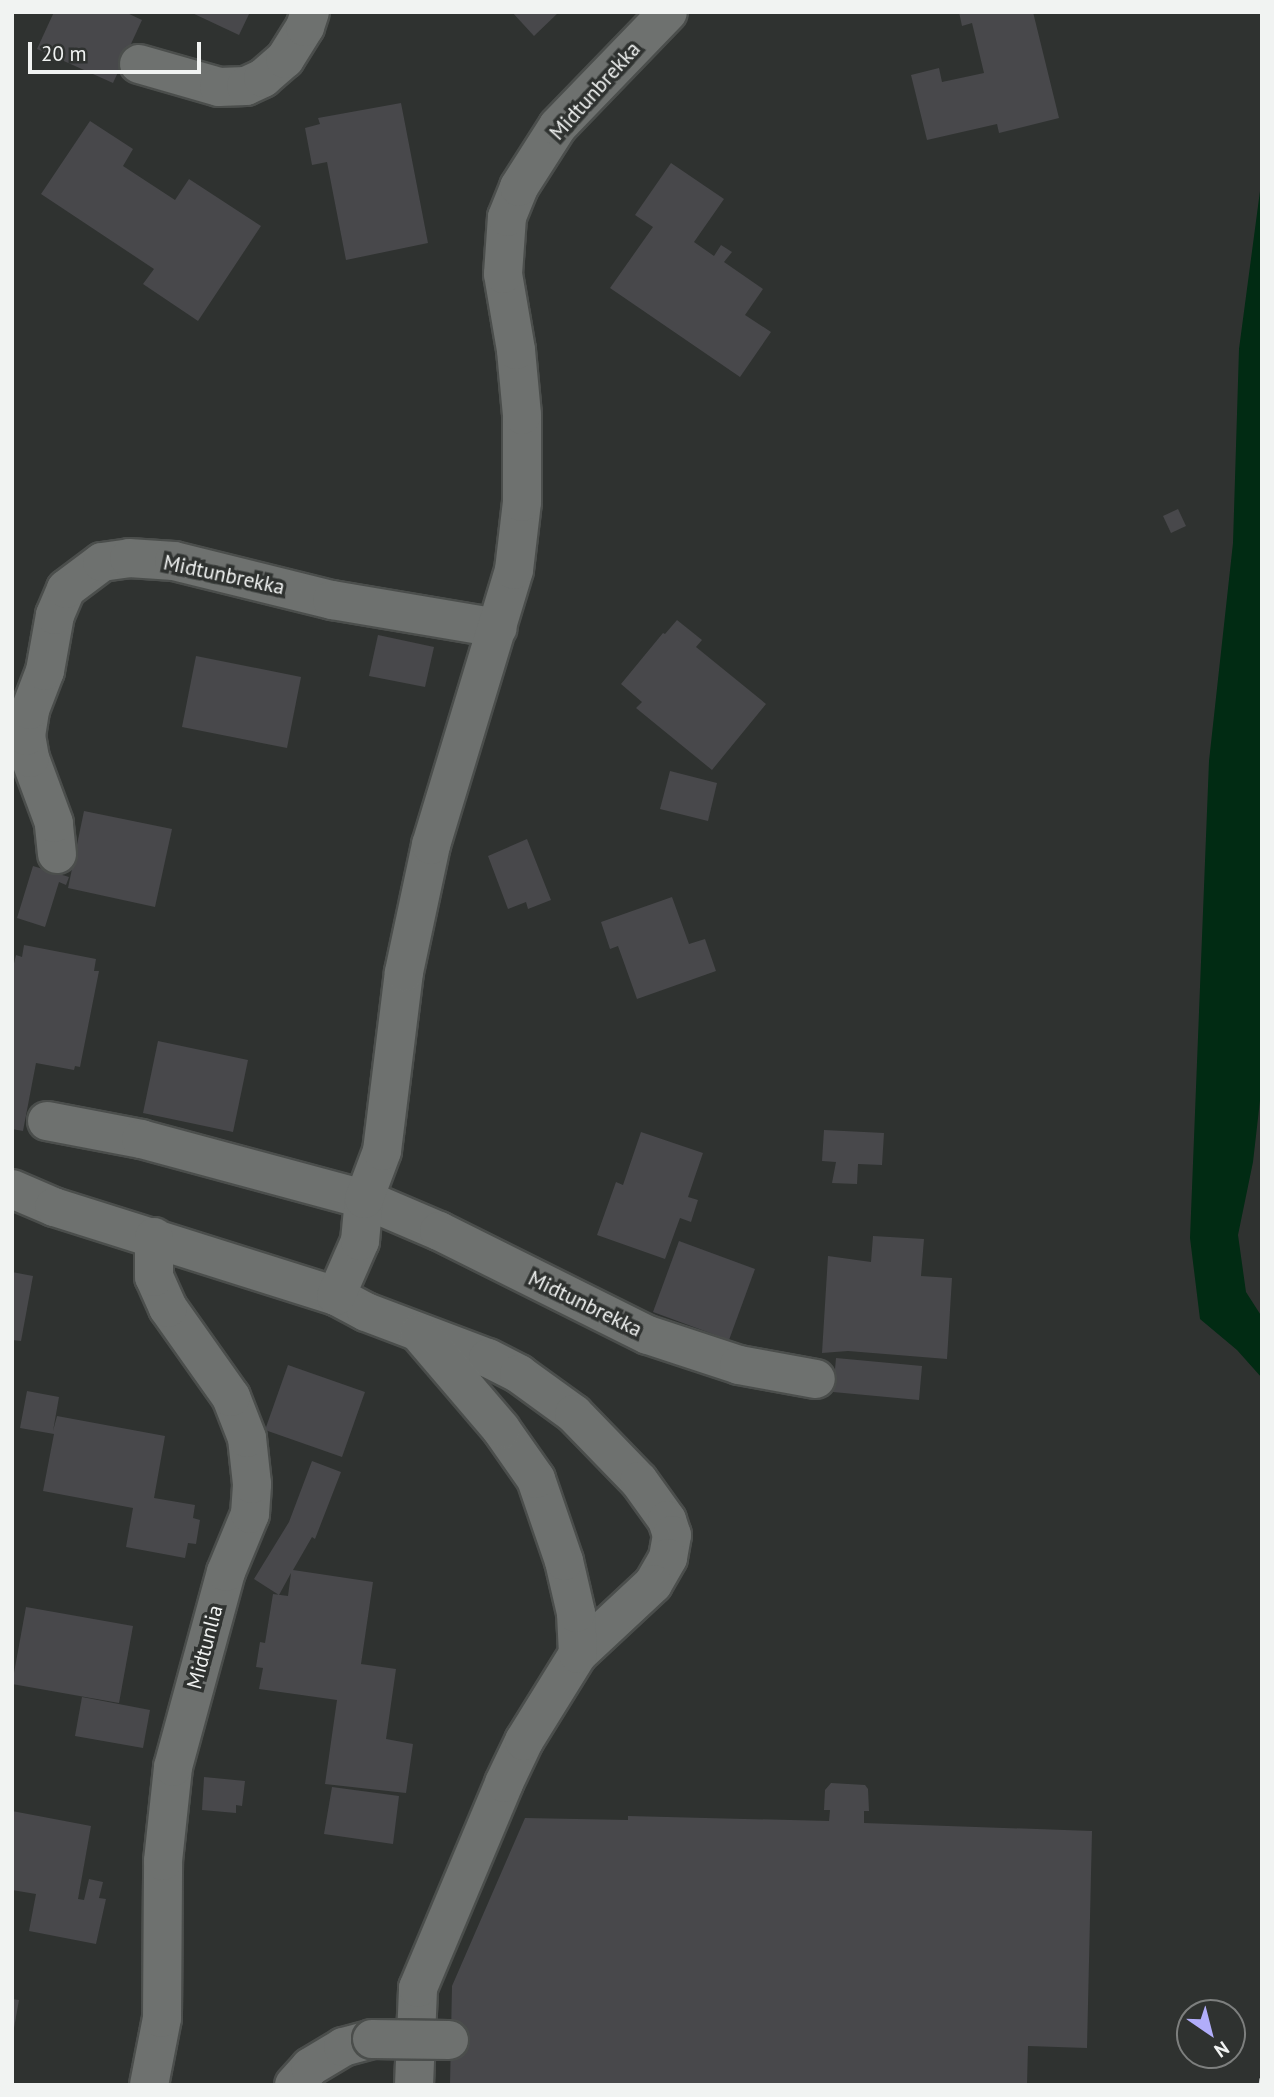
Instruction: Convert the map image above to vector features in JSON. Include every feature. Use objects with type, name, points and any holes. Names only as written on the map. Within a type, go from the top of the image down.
[{"type":"street","points":[[139,64],[219,87],[246,86],[263,78],[285,59],[305,27],[310,12]]},
{"type":"street","name":"Midtunbrekka","points":[[336,1296],[359,1241],[364,1199],[382,1151],[404,972],[431,845],[514,570],[523,502],[522,415],[516,350],[503,274],[508,217],[519,187],[558,127],[668,12]]},
{"type":"street","name":"Midtunbrekka","points":[[57,854],[54,823],[30,758],[26,736],[30,710],[45,671],[55,615],[66,589],[102,562],[129,558],[174,561],[332,600],[498,628]]},
{"type":"street","name":"Midtunbrekka","points":[[47,1121],[141,1139],[364,1199],[439,1231],[648,1335],[739,1365],[816,1379]]},
{"type":"street","points":[[12,1189],[54,1207],[336,1296],[366,1312],[488,1357],[519,1374],[574,1414],[639,1481],[667,1520],[672,1535],[668,1558],[653,1584],[578,1654],[524,1741],[503,1783],[418,1988],[414,2085]]},
{"type":"street","name":"Midtunlia","points":[[149,2085],[162,2018],[163,1861],[173,1767],[222,1584],[250,1514],[252,1484],[247,1438],[232,1397],[168,1308],[153,1277],[155,1237]]},
{"type":"street","points":[[415,1329],[501,1429],[536,1479],[564,1561],[576,1613],[578,1654]]},
{"type":"street","points":[[294,2085],[310,2067],[342,2047],[372,2039],[449,2040]]},
{"type":"shaded area","points":[[1262,176],[1262,1083],[1253,1162],[1238,1235],[1246,1292],[1262,1317],[1262,1378],[1237,1350],[1200,1319],[1190,1238],[1209,761],[1233,543],[1239,349]]},
{"type":"building","points":[[54,12],[125,12],[142,20],[113,83],[37,49]]},
{"type":"building","points":[[190,12],[250,12],[239,35]]},
{"type":"building","points":[[512,12],[559,12],[534,36]]},
{"type":"building","points":[[959,12],[1033,12],[1059,118],[999,133],[997,124],[927,140],[911,75],[939,68],[942,82],[984,73],[972,23],[962,26]]},
{"type":"building","points":[[401,103],[428,243],[346,260],[327,162],[312,165],[305,128],[320,124],[318,118]]},
{"type":"building","points":[[90,121],[133,149],[123,166],[175,200],[189,179],[261,226],[198,321],[143,284],[154,269],[41,194]]},
{"type":"building","points":[[671,163],[724,199],[694,242],[714,256],[721,245],[732,252],[724,262],[763,289],[745,315],[771,332],[740,377],[610,288],[653,227],[635,215]]},
{"type":"building","points":[[1178,509],[1186,526],[1171,533],[1163,516]]},
{"type":"building","points":[[677,620],[702,640],[696,647],[766,704],[712,770],[636,708],[642,702],[621,684]]},
{"type":"building","points":[[378,635],[434,647],[425,687],[369,676]]},
{"type":"building","points":[[196,656],[301,677],[287,748],[182,727]]},
{"type":"building","points":[[670,771],[717,783],[708,821],[660,809]]},
{"type":"building","points":[[84,811],[172,829],[155,907],[68,888]]},
{"type":"building","points":[[527,839],[551,900],[528,909],[526,902],[508,909],[488,856]]},
{"type":"building","points":[[33,866],[69,877],[66,885],[59,882],[45,927],[17,918]]},
{"type":"building","points":[[672,897],[689,944],[705,939],[716,971],[637,999],[618,946],[610,949],[601,922]]},
{"type":"building","points":[[24,945],[96,959],[94,971],[99,971],[80,1067],[75,1066],[74,1070],[36,1063],[23,1131],[12,1129],[12,972],[16,955],[22,957]]},
{"type":"building","points":[[158,1041],[248,1060],[233,1132],[143,1113]]},
{"type":"building","points":[[824,1130],[884,1133],[882,1165],[858,1164],[857,1184],[832,1183],[836,1162],[822,1161]]},
{"type":"building","points":[[641,1132],[703,1153],[688,1197],[698,1200],[691,1222],[680,1218],[665,1259],[597,1235],[616,1182],[623,1185]]},
{"type":"building","points":[[873,1236],[924,1239],[921,1276],[952,1278],[947,1359],[848,1351],[822,1353],[828,1256],[871,1262]]},
{"type":"building","points":[[679,1241],[755,1269],[729,1340],[653,1312]]},
{"type":"building","points":[[12,1272],[33,1276],[21,1341],[12,1340]]},
{"type":"building","points":[[836,1358],[922,1366],[919,1400],[833,1392]]},
{"type":"building","points":[[288,1365],[365,1392],[342,1457],[265,1430]]},
{"type":"building","points":[[27,1391],[59,1397],[53,1431],[57,1416],[165,1436],[154,1498],[195,1505],[193,1518],[200,1520],[196,1544],[188,1543],[185,1558],[126,1547],[133,1508],[43,1491],[54,1434],[20,1428]]},
{"type":"building","points":[[312,1461],[341,1472],[315,1539],[312,1537],[293,1570],[373,1582],[361,1664],[396,1669],[386,1739],[413,1744],[406,1793],[325,1784],[337,1700],[259,1689],[263,1668],[256,1667],[260,1642],[265,1643],[273,1594],[279,1595],[254,1579],[289,1522]],"holes":[[[291,1573],[288,1596],[279,1595]]]},
{"type":"building","points":[[26,1607],[133,1626],[119,1703],[12,1684]]},
{"type":"building","points":[[82,1697],[150,1710],[143,1748],[75,1736]]},
{"type":"building","points":[[204,1777],[245,1781],[242,1806],[236,1805],[236,1813],[202,1810]]},
{"type":"building","points":[[831,1783],[865,1785],[868,1789],[869,1811],[864,1811],[864,1823],[1092,1831],[1087,2048],[1028,2046],[1027,2085],[450,2085],[452,1986],[525,1818],[628,1820],[628,1816],[829,1821],[830,1810],[824,1810],[825,1790]]},
{"type":"building","points":[[332,1787],[399,1796],[393,1844],[324,1834]]},
{"type":"building","points":[[12,1811],[91,1826],[78,1899],[84,1900],[89,1879],[103,1882],[99,1898],[106,1899],[96,1944],[29,1931],[36,1894],[12,1890]]},
{"type":"building","points":[[12,1999],[19,2000],[14,2028],[12,2027]]},
{"type":"railway","points":[[1261,2085],[1262,2078]]}]
